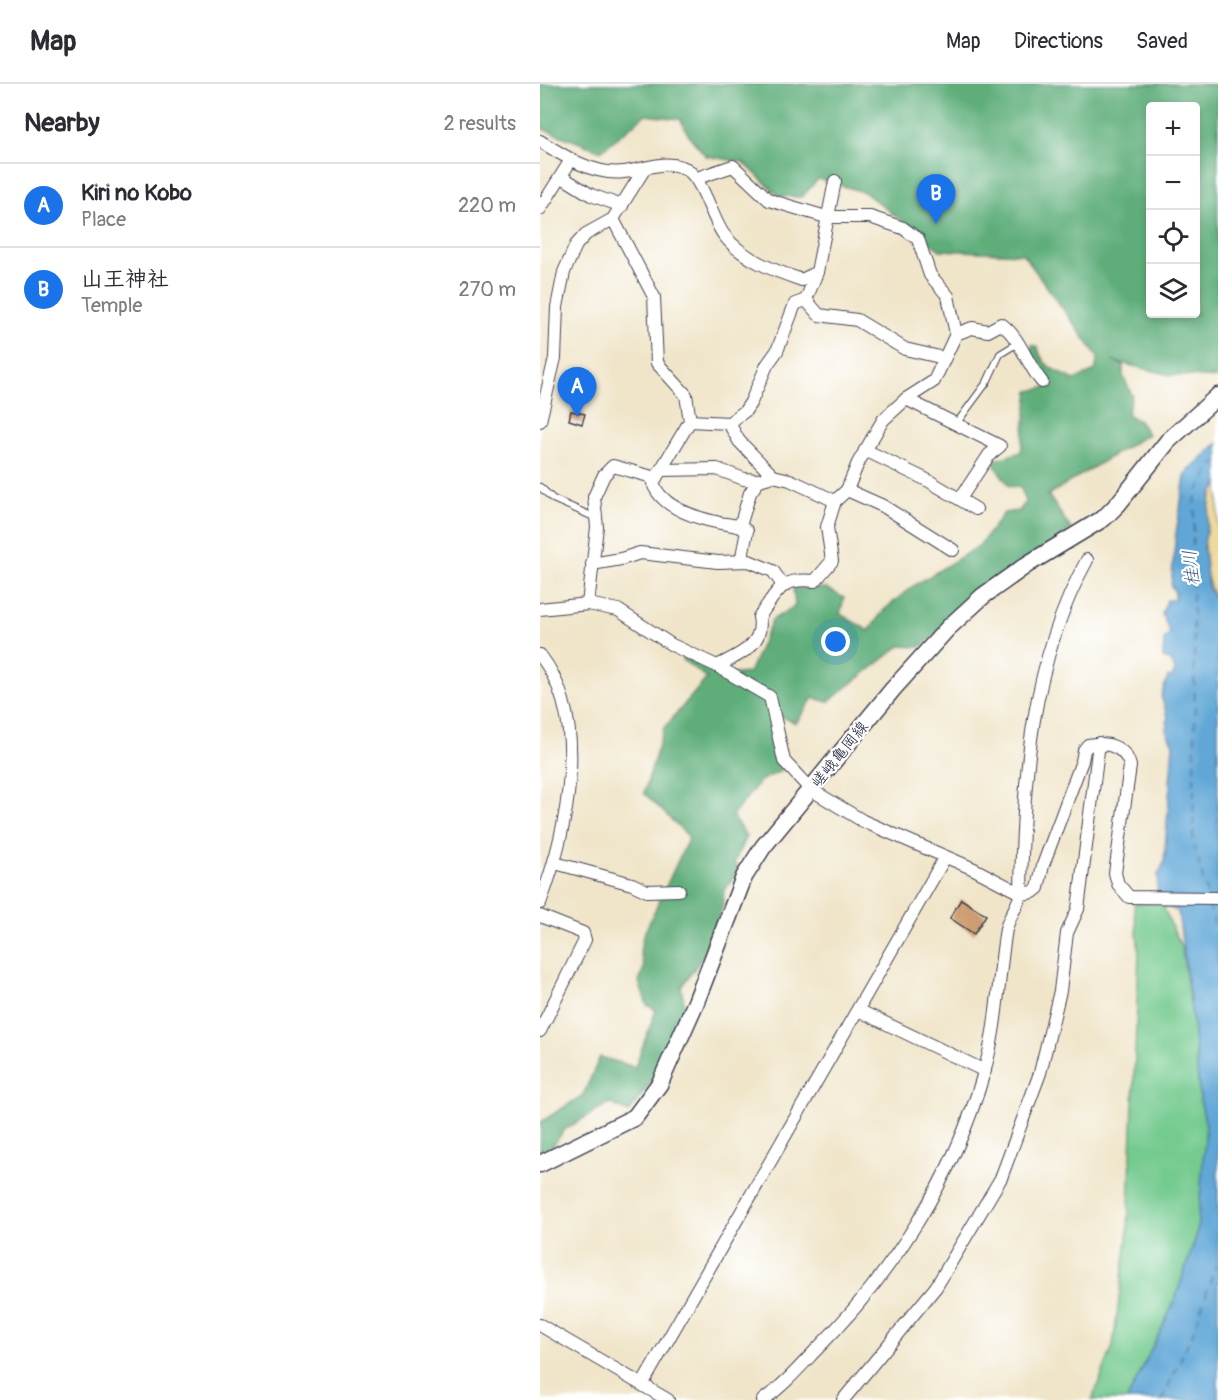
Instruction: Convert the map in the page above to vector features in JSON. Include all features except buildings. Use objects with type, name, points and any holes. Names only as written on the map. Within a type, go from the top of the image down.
[{"type":"main road","name":"嵯峨亀岡線","points":[[540,1164],[634,1117],[642,1110],[660,1083],[696,1002],[744,877],[763,847],[893,689],[948,628],[983,596],[1028,564],[1104,518],[1118,504],[1168,441],[1218,396]]},
{"type":"street","points":[[540,141],[571,160],[598,169],[622,173],[658,164],[684,167],[697,178],[711,215],[725,238],[757,262],[775,271],[802,280],[817,272]]},
{"type":"street","points":[[540,209],[571,160]]},
{"type":"street","points":[[697,178],[733,166],[769,200],[825,217],[870,217],[903,228],[918,239],[930,274],[948,297],[956,334],[933,381],[906,399],[883,420],[865,450],[847,490],[835,501],[827,527],[832,561],[815,581],[794,580],[782,584],[759,616],[762,629],[755,642],[745,652],[717,666]]},
{"type":"street","points":[[540,421],[555,358],[557,307],[564,272],[576,245],[586,234],[613,219],[645,168]]},
{"type":"street","points":[[562,177],[591,195],[622,206]]},
{"type":"street","points":[[690,421],[729,423],[745,411],[751,402],[767,365],[777,351],[795,304],[806,300],[817,272],[823,250],[825,217],[835,181]]},
{"type":"street","points":[[613,219],[654,297],[657,363],[686,395],[690,421],[653,483],[657,494],[691,516],[740,526],[747,531],[741,561]]},
{"type":"street","points":[[806,300],[819,315],[857,320],[905,349],[944,358]]},
{"type":"street","points":[[956,334],[972,328],[988,332],[1000,324],[1013,332],[1028,365],[1042,382]]},
{"type":"street","points":[[906,399],[1000,446],[989,455],[960,500]]},
{"type":"street","points":[[729,423],[739,441],[773,476]]},
{"type":"street","points":[[865,450],[928,481],[976,509]]},
{"type":"street","points":[[588,604],[596,518],[594,497],[604,475],[613,466],[659,474],[717,469],[744,479],[759,480],[773,476],[790,480],[835,501]]},
{"type":"street","points":[[740,526],[750,493],[759,480]]},
{"type":"street","points":[[847,490],[883,506],[953,550]]},
{"type":"street","points":[[592,564],[640,553],[718,562],[741,561],[762,565],[773,571],[782,584]]},
{"type":"street","points":[[763,1400],[843,1323],[900,1250],[943,1177],[967,1122],[985,1071],[1000,993],[1006,929],[1011,912],[1022,894],[1020,869],[1023,807],[1033,721],[1041,680],[1054,632],[1072,587],[1087,560]]},
{"type":"street","points":[[540,609],[588,604],[618,610],[672,645],[717,666],[770,698],[784,761],[810,789],[863,821],[1022,894],[1033,892],[1038,888],[1043,865],[1082,761],[1084,750],[1089,745],[1099,743],[1114,746],[1128,759],[1130,766],[1115,873],[1123,891],[1129,897],[1218,898]]},
{"type":"street","points":[[540,655],[558,685],[572,739],[565,812],[555,863],[540,903]]},
{"type":"street","points":[[843,1400],[936,1287],[980,1217],[1001,1178],[1040,1073],[1060,991],[1067,933],[1078,909],[1099,743]]},
{"type":"street","points":[[642,1385],[944,858]]},
{"type":"street","points":[[555,863],[632,884],[647,891],[679,890]]},
{"type":"street","points":[[540,916],[583,933],[585,940],[540,1031]]},
{"type":"street","points":[[858,1010],[985,1071]]},
{"type":"street","points":[[540,1324],[668,1400]]},
{"type":"lane","points":[[956,425],[987,382],[1000,354],[1018,343]]},
{"type":"lane","points":[[540,487],[553,499],[596,518]]},
{"type":"green space","points":[[540,84],[1218,84],[1218,378],[1171,375],[1112,361],[1123,365],[1123,376],[1132,395],[1127,414],[1139,421],[1148,434],[1048,495],[1071,529],[920,647],[900,646],[828,702],[813,698],[796,723],[770,712],[782,770],[760,781],[732,816],[746,836],[734,864],[740,868],[724,891],[723,906],[702,958],[681,987],[685,1007],[655,1077],[629,1112],[609,1103],[564,1130],[551,1149],[540,1154],[541,1122],[583,1095],[600,1057],[635,1067],[656,1010],[647,1005],[639,982],[644,967],[640,952],[643,936],[689,837],[644,793],[664,728],[707,678],[683,660],[684,654],[723,675],[749,673],[772,620],[795,606],[793,588],[826,588],[844,598],[840,614],[869,631],[883,611],[910,588],[979,546],[1004,513],[1019,511],[1026,502],[1021,488],[1009,486],[992,461],[1021,452],[1029,391],[1048,387],[1030,358],[1032,345],[1038,347],[1043,359],[1051,368],[1075,380],[1095,371],[1098,357],[1023,254],[940,250],[864,192],[818,179],[802,197],[779,196],[743,162],[706,156],[689,136],[680,119],[645,115],[601,151],[540,128]]},
{"type":"green space","points":[[1161,902],[1182,949],[1193,1024],[1200,1100],[1206,1125],[1197,1234],[1174,1303],[1127,1400],[1092,1400],[1113,1346],[1128,1231],[1139,953],[1134,904]]},
{"type":"sand","points":[[1218,484],[1218,605],[1207,577],[1203,544],[1207,512]]},
{"type":"water","name":"桂川","points":[[1218,443],[1218,484],[1211,495],[1204,547],[1208,587],[1218,605],[1218,1400],[1127,1400],[1174,1303],[1197,1234],[1206,1125],[1200,1100],[1193,1024],[1178,911],[1164,906],[1163,895],[1157,892],[1158,875],[1164,863],[1173,744],[1166,730],[1168,717],[1161,696],[1168,677],[1172,678],[1175,670],[1170,660],[1163,658],[1164,639],[1170,633],[1162,614],[1167,600],[1174,600],[1175,592],[1171,586],[1185,477],[1189,470]]},
{"type":"ferry route","points":[[1207,894],[1193,842],[1195,718],[1192,551],[1196,494],[1212,466],[1218,461]]},
{"type":"ferry route","points":[[1209,904],[1218,938]]},
{"type":"ferry route","points":[[1162,1400],[1194,1330],[1218,1259]]},
{"type":"place","name":"山王神社","points":[[936,224]]},
{"type":"place","name":"Kiri no Kobo","points":[[577,417]]}]
